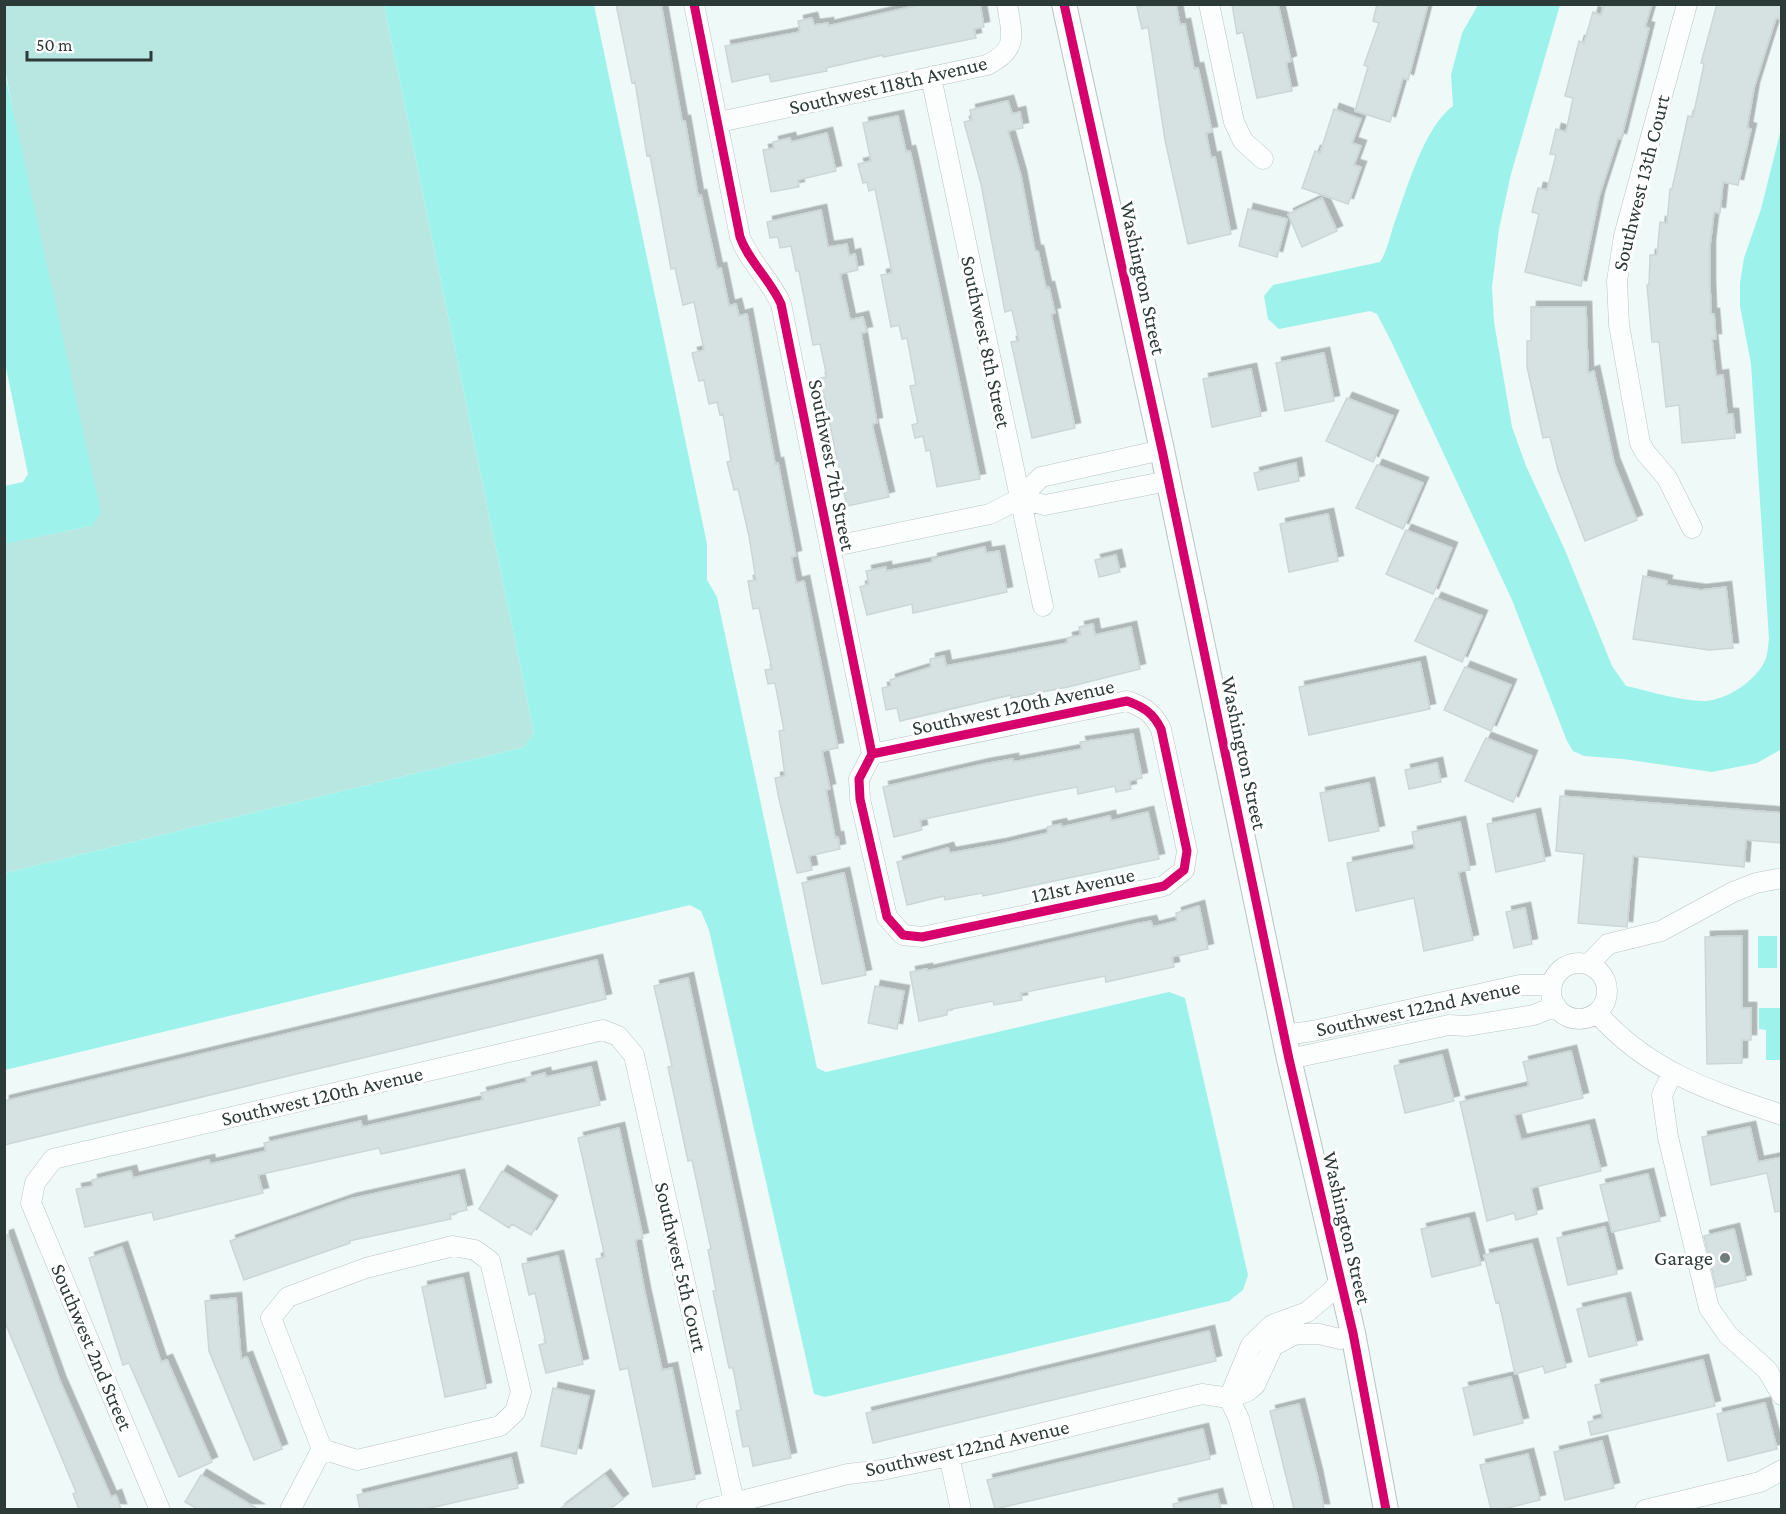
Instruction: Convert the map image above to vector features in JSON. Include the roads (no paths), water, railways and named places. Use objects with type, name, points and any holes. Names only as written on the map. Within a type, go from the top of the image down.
[{"type":"street","name":"Southwest 7th Street","points":[[694,4],[740,237],[746,252],[774,289],[781,303],[873,754]]},
{"type":"street","name":"Southwest 118th Avenue","points":[[719,122],[987,65],[1009,50],[1013,38],[1007,4]]},
{"type":"street","name":"Washington Street","points":[[1064,4],[1162,450],[1288,1059],[1353,1333],[1386,1509]]},
{"type":"street","points":[[1209,4],[1234,122],[1243,141],[1263,159]]},
{"type":"street","name":"Southwest 13th Court","points":[[1688,4],[1624,236],[1617,281],[1619,325],[1640,443],[1667,478],[1692,528]]},
{"type":"street","name":"Southwest 8th Street","points":[[931,77],[1018,499],[1043,606]]},
{"type":"street","points":[[830,547],[990,514],[1018,499],[1041,477],[1162,450]]},
{"type":"street","points":[[1018,499],[1045,505],[1168,481]]},
{"type":"street","name":"Southwest 120th Avenue","points":[[873,754],[1127,701],[1142,706],[1154,715],[1161,729],[1172,789]]},
{"type":"street","name":"121st Avenue","points":[[873,754],[860,779],[860,799],[887,916],[903,935],[922,937],[1164,886],[1184,870],[1187,850],[1172,789]]},
{"type":"street","points":[[1589,964],[1608,944],[1661,931],[1733,892],[1782,878]]},
{"type":"street","points":[[1573,963],[1589,964],[1602,974],[1607,988],[1605,1003],[1597,1013],[1578,1019],[1552,1009],[1554,978],[1565,966],[1573,963]]},
{"type":"street","name":"Southwest 122nd Avenue","points":[[1284,1035],[1520,985],[1552,986]]},
{"type":"street","name":"Southwest 122nd Avenue","points":[[1288,1059],[1456,1024],[1467,1026],[1552,1009]]},
{"type":"street","points":[[1597,1013],[1619,1035],[1672,1074],[1703,1089],[1782,1115]]},
{"type":"street","points":[[1359,1020],[1364,1043]]},
{"type":"street","name":"Southwest 120th Avenue","points":[[35,1183],[53,1159],[603,1030],[618,1036]]},
{"type":"street","name":"Southwest 5th Court","points":[[618,1036],[634,1055],[734,1502]]},
{"type":"street","points":[[1672,1074],[1662,1095],[1668,1137],[1709,1308],[1728,1335],[1767,1370],[1782,1395]]},
{"type":"street","name":"Southwest 2nd Street","points":[[35,1183],[32,1203],[160,1509]]},
{"type":"street","points":[[290,1509],[322,1449],[271,1318],[288,1297],[366,1268],[453,1246],[475,1250],[490,1261],[521,1392],[515,1412],[500,1426],[357,1460],[322,1449]]},
{"type":"street","points":[[1264,1509],[1239,1419],[1229,1398],[1251,1345],[1272,1325],[1307,1312],[1332,1291],[1341,1279]]},
{"type":"street","points":[[1229,1398],[1248,1391],[1255,1385],[1273,1346],[1296,1334],[1319,1334],[1340,1339],[1353,1333]]},
{"type":"street","name":"Southwest 122nd Avenue","points":[[706,1509],[734,1502],[779,1501],[848,1474],[882,1470],[949,1456],[1202,1394],[1229,1398]]},
{"type":"street","points":[[949,1456],[961,1509]]},
{"type":"street","points":[[1645,1509],[1760,1482],[1782,1470]]},
{"type":"water","points":[[384,5],[594,5],[707,544],[707,580],[717,597],[817,1068],[826,1072],[1169,992],[1185,998],[1248,1275],[1243,1290],[1229,1301],[825,1397],[814,1394],[709,930],[701,911],[690,905],[5,1070],[5,873],[524,747],[534,733]]},
{"type":"water","points":[[1478,5],[1560,5],[1511,174],[1499,229],[1492,287],[1494,322],[1512,427],[1526,466],[1565,550],[1612,666],[1626,686],[1685,699],[1713,700],[1731,693],[1749,681],[1766,658],[1769,639],[1751,364],[1740,306],[1740,283],[1744,258],[1761,209],[1781,129],[1782,749],[1757,763],[1712,772],[1623,759],[1584,756],[1573,751],[1567,741],[1512,600],[1377,314],[1370,311],[1279,329],[1268,319],[1264,296],[1273,285],[1380,262],[1424,145],[1442,116],[1453,106],[1451,75],[1462,33]]},
{"type":"water","points":[[4,69],[101,513],[91,526],[5,544],[5,486],[23,482],[28,474],[5,363]]},
{"type":"water","points":[[1758,936],[1777,936],[1777,968],[1758,968]]},
{"type":"water","points":[[1759,1008],[1781,1008],[1781,1060],[1766,1060],[1766,1030],[1759,1029]]},
{"type":"place","name":"Garage","points":[[1725,1258]]}]
